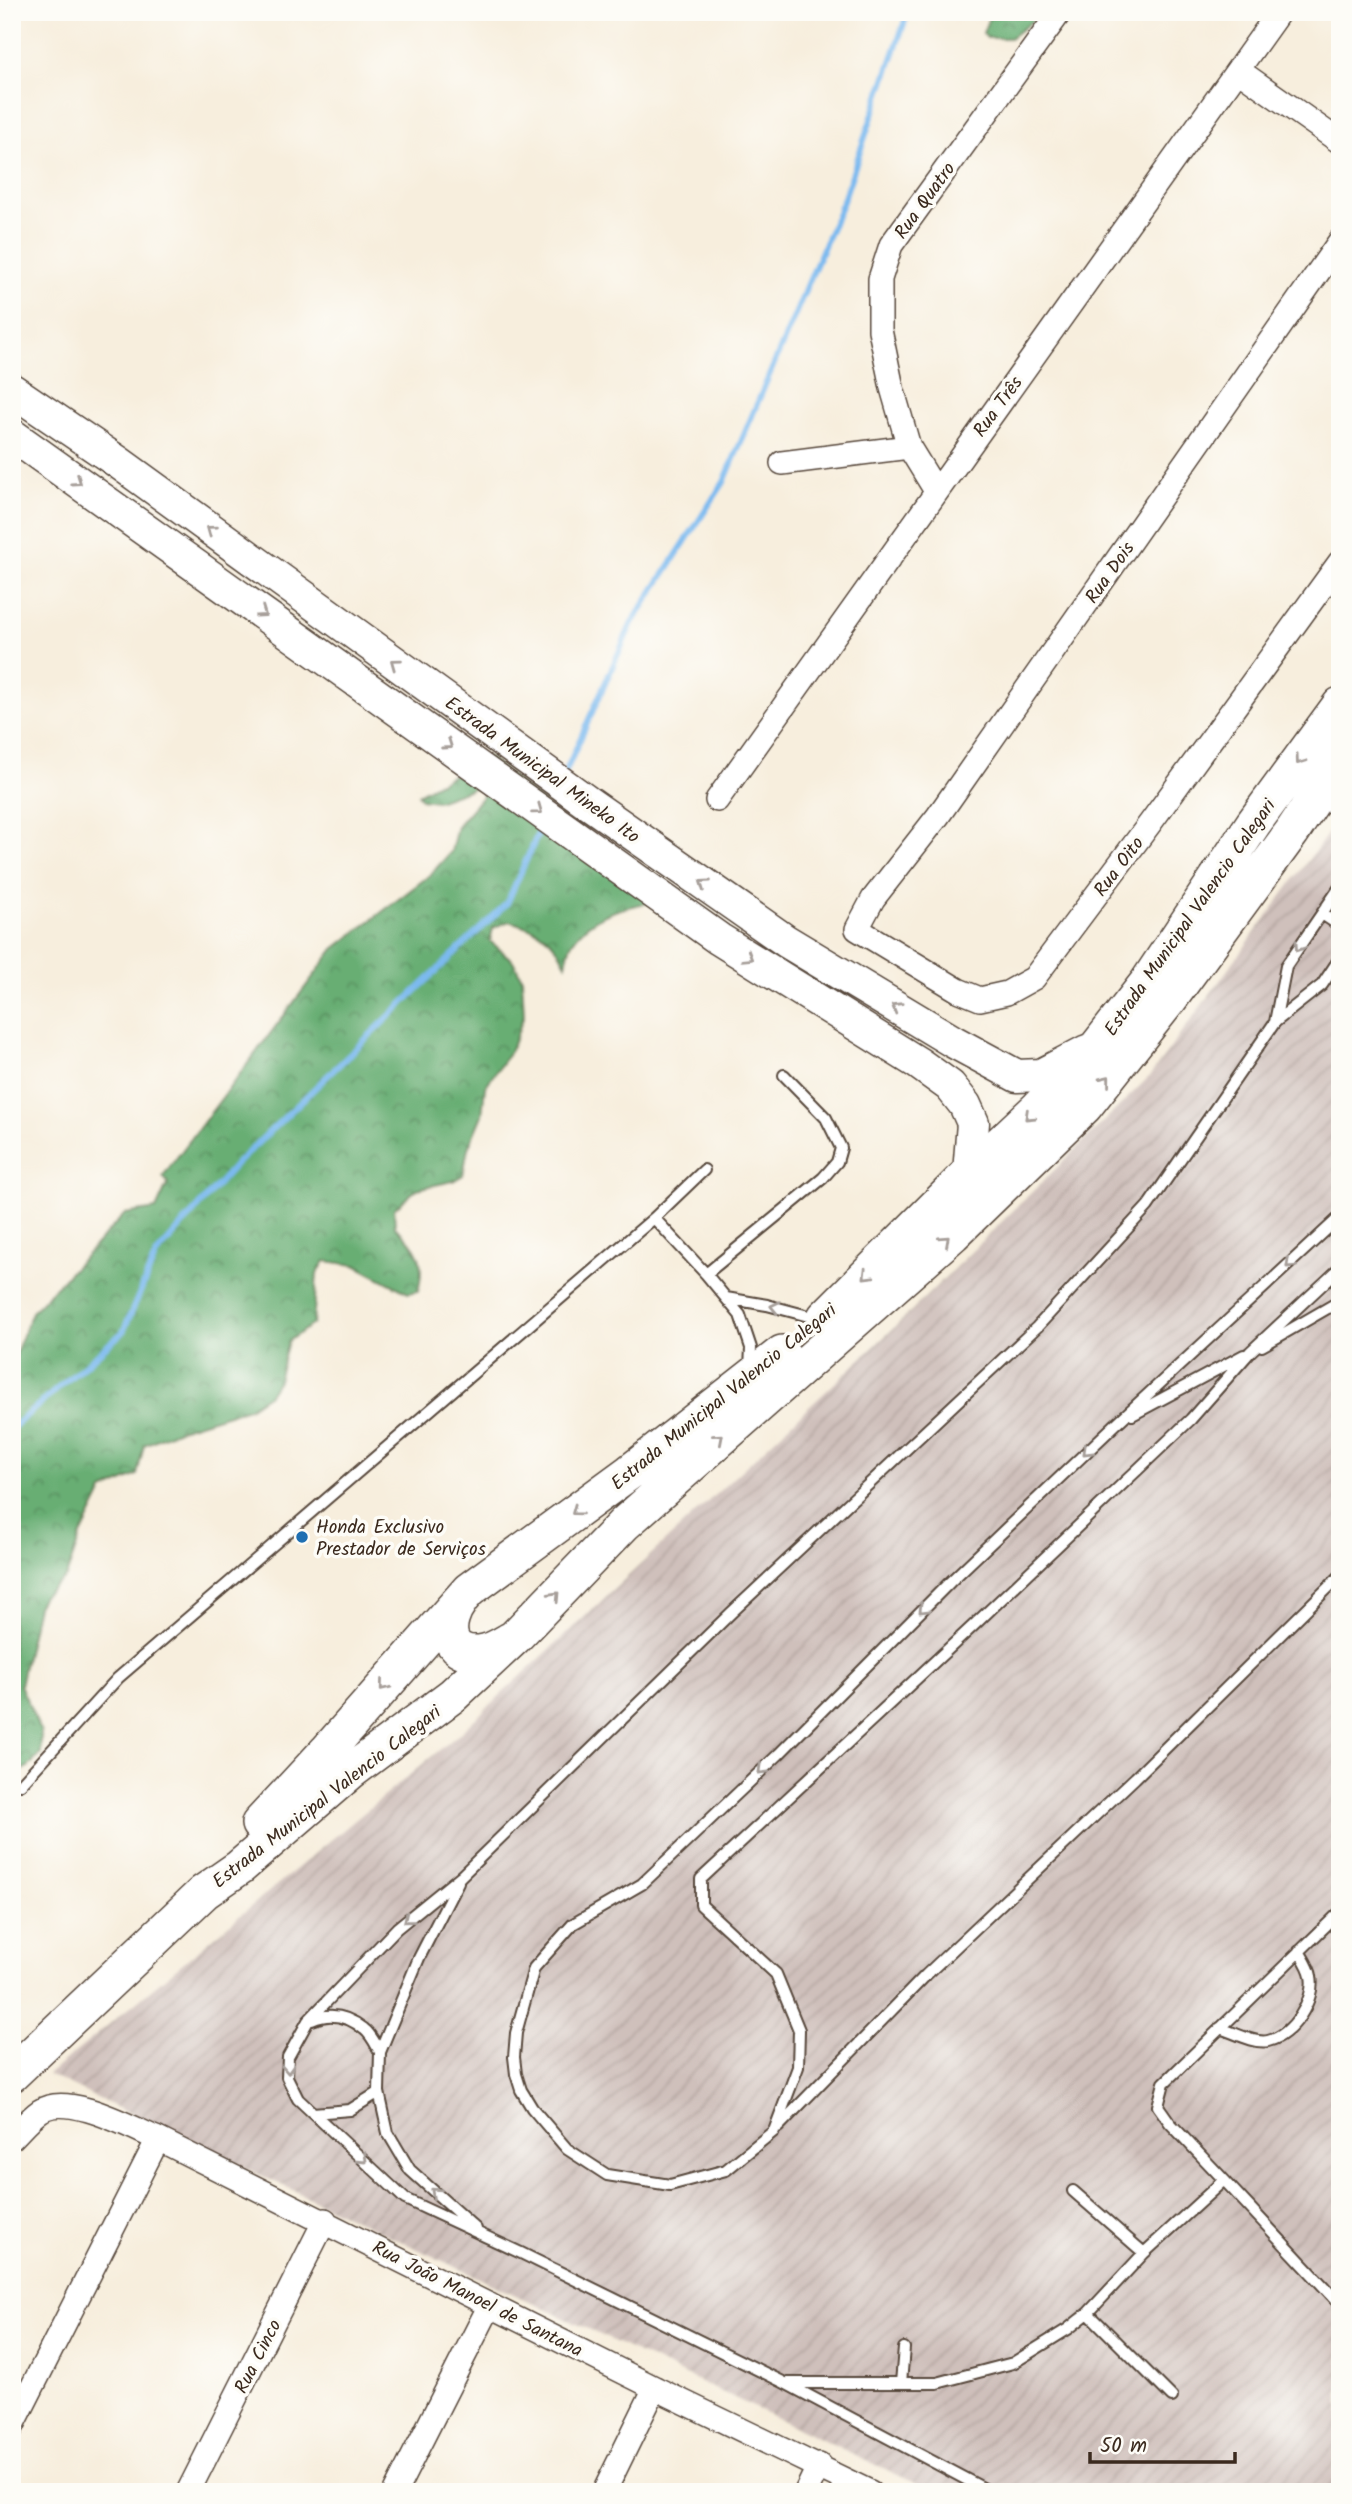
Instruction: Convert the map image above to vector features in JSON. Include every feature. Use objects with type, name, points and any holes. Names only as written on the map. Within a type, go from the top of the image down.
[{"type":"main road","name":"Estrada Municipal Valencio Calegari","points":[[204,1892],[230,1854],[336,1742],[468,1590],[631,1472],[823,1320],[1097,1047],[1147,983],[1254,824],[1340,705]]},
{"type":"main road","name":"Estrada Municipal Valencio Calegari","points":[[12,2074],[204,1892],[240,1867],[350,1772],[453,1695],[514,1638],[624,1524],[953,1234],[1085,1106],[1169,1000],[1292,832],[1340,760]]},
{"type":"main road","points":[[468,1590],[452,1615],[449,1630],[453,1643],[463,1651],[480,1653],[490,1651],[514,1638]]},
{"type":"street","name":"Rua Quatro","points":[[936,491],[909,447],[892,388],[880,330],[880,279],[891,245],[1060,12]]},
{"type":"street","name":"Rua Três","points":[[717,800],[1279,12]]},
{"type":"street","points":[[1238,70],[1340,142]]},
{"type":"street","name":"Rua Dois","points":[[873,899],[938,816],[1340,241]]},
{"type":"street","name":"Estrada Municipal Mineko Ito","points":[[12,390],[786,941],[1017,1076],[1041,1075],[1097,1047]]},
{"type":"street","points":[[17,438],[39,446],[47,445],[54,440],[56,430],[51,417]]},
{"type":"street","name":"Estrada Municipal Mineko Ito","points":[[17,438],[719,939],[918,1063],[950,1086],[965,1105],[973,1123],[969,1173]]},
{"type":"street","points":[[782,463],[909,447]]},
{"type":"street","name":"Rua Oito","points":[[873,899],[857,929],[958,990],[980,999],[1007,993],[1034,978],[1340,562]]},
{"type":"street","name":"Rua João Manoel de Santana","points":[[12,2138],[40,2111],[50,2106],[85,2108],[158,2138],[655,2388],[870,2492]]},
{"type":"street","points":[[12,2427],[158,2138]]},
{"type":"street","name":"Rua Cinco","points":[[188,2492],[325,2220]]},
{"type":"street","points":[[396,2492],[490,2305]]},
{"type":"street","points":[[604,2492],[655,2388]]},
{"type":"street","points":[[806,2492],[819,2465]]},
{"type":"lane","points":[[1275,1022],[1286,966],[1340,887]]},
{"type":"lane","points":[[1322,914],[1340,926]]},
{"type":"lane","points":[[990,2492],[785,2383],[522,2253],[405,2199],[298,2099],[287,2077],[288,2057],[308,2021],[397,1928],[461,1876],[732,1612],[1037,1328],[1148,1206],[1275,1022],[1322,985],[1340,958]]},
{"type":"lane","points":[[706,1274],[823,1178],[837,1162],[841,1148],[826,1118],[784,1075]]},
{"type":"lane","points":[[21,1784],[118,1678],[654,1218],[704,1170]]},
{"type":"lane","points":[[654,1218],[740,1315],[751,1348],[749,1380]]},
{"type":"lane","points":[[1337,1225],[1117,1423],[950,1582],[779,1754],[642,1884],[573,1924],[534,1968],[516,2033],[516,2074],[521,2090],[532,2108],[567,2149],[607,2175],[670,2185],[726,2170],[774,2131],[926,1975],[1135,1778],[1340,1576]]},
{"type":"lane","points":[[774,2131],[798,2067],[799,2029],[776,1974],[701,1905],[701,1879],[1181,1428],[1250,1352],[1340,1268]]},
{"type":"lane","points":[[726,1298],[823,1320]]},
{"type":"lane","points":[[1117,1423],[1279,1338],[1340,1301]]},
{"type":"lane","points":[[461,1876],[419,1958],[380,2052],[379,2092],[388,2133],[410,2170],[486,2238]]},
{"type":"lane","points":[[1340,1912],[1164,2083],[1158,2106],[1170,2123],[1340,2304]]},
{"type":"lane","points":[[1220,2028],[1256,2040],[1268,2041],[1284,2032],[1303,2013],[1311,1995],[1311,1975],[1299,1951]]},
{"type":"lane","points":[[308,2021],[326,2014],[341,2017],[365,2029],[380,2052]]},
{"type":"lane","points":[[313,2113],[350,2110],[379,2092]]},
{"type":"lane","points":[[785,2383],[937,2383],[1013,2363],[1068,2329],[1088,2313],[1144,2253],[1224,2180]]},
{"type":"lane","points":[[1073,2191],[1144,2253]]},
{"type":"lane","points":[[1088,2313],[1172,2397]]},
{"type":"lane","points":[[901,2383],[904,2348]]},
{"type":"shaded area","points":[[1340,817],[1340,2492],[934,2492],[48,2075],[460,1733],[896,1326],[1149,1077]]},
{"type":"green space","points":[[991,12],[1044,12],[1010,38],[987,38],[983,33]]},
{"type":"green space","points":[[487,756],[664,900],[625,908],[590,924],[572,943],[566,964],[550,939],[537,931],[509,921],[493,928],[490,941],[513,961],[522,978],[524,1015],[511,1050],[485,1087],[482,1115],[468,1148],[463,1175],[453,1181],[417,1189],[394,1209],[395,1227],[418,1255],[421,1271],[418,1291],[408,1293],[355,1265],[325,1261],[317,1274],[313,1324],[288,1341],[278,1380],[269,1394],[248,1408],[183,1428],[144,1445],[137,1475],[103,1491],[80,1537],[66,1577],[43,1596],[37,1606],[20,1685],[41,1732],[41,1754],[28,1767],[12,1775],[12,1370],[32,1312],[125,1214],[156,1209],[168,1183],[163,1176],[334,949],[430,875],[451,852],[457,826],[487,791],[479,786],[437,801],[421,799],[418,794]]},
{"type":"waterway","points":[[565,773],[632,623],[724,482],[843,201],[908,12]]},
{"type":"waterway","points":[[12,1428],[123,1332],[156,1255],[236,1164],[507,903],[542,825]]},
{"type":"place","name":"Honda Exclusivo Prestador de Serviços","points":[[302,1537]]}]
